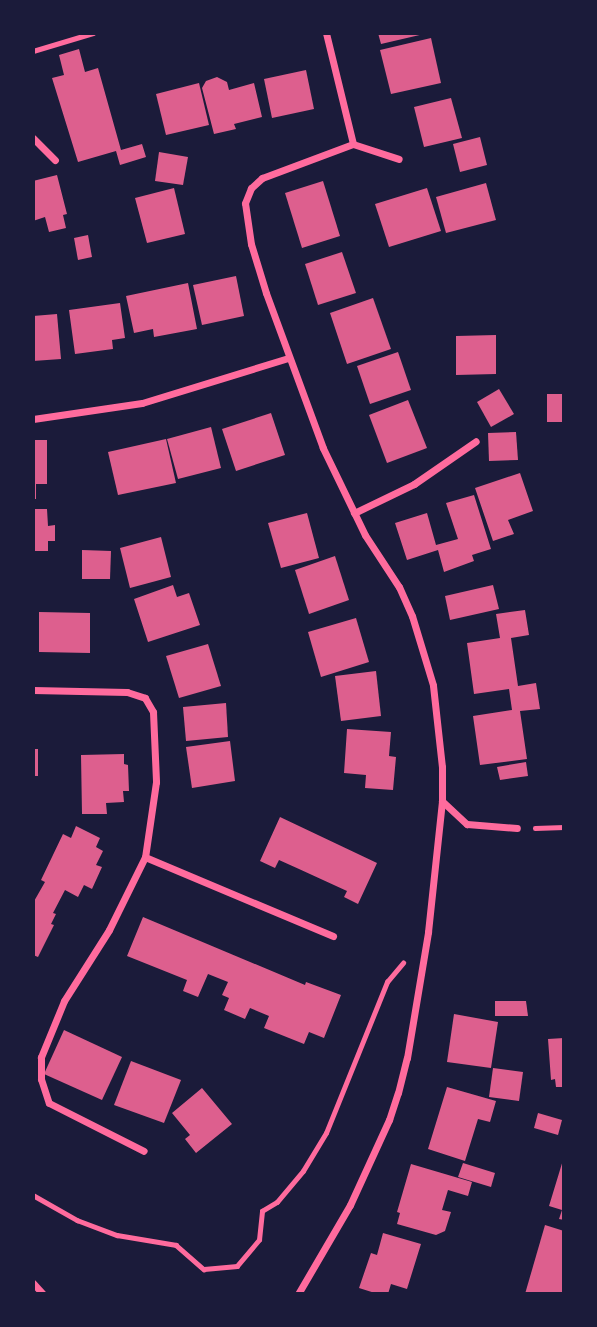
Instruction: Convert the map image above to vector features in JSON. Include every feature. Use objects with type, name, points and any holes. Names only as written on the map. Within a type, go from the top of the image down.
[{"type":"street","points":[[326,33],[353,144]]},
{"type":"street","points":[[33,138],[55,160]]},
{"type":"street","points":[[298,1294],[351,1205],[389,1120],[407,1058],[428,932],[442,801],[439,717],[425,653],[399,587],[354,513],[323,448],[288,358],[251,244],[245,203],[251,188],[262,178],[353,144],[399,159]]},
{"type":"street","points":[[33,419],[142,403],[288,358]]},
{"type":"street","points":[[354,513],[414,484],[476,441]]},
{"type":"street","points":[[33,690],[127,692],[145,698],[153,712],[156,782],[145,857],[109,930],[64,1002],[41,1057],[41,1079],[49,1103],[144,1151]]},
{"type":"street","points":[[442,801],[467,824],[517,828]]},
{"type":"street","points":[[145,857],[333,936]]},
{"type":"street","points":[[33,1283],[43,1294]]},
{"type":"path","points":[[33,51],[93,33]]},
{"type":"path","points":[[517,828],[564,827]]},
{"type":"path","points":[[33,1195],[77,1220],[117,1235],[176,1245],[204,1269],[237,1266],[259,1240],[262,1211],[277,1202],[303,1171],[326,1133],[387,982],[428,932]]},
{"type":"building","points":[[378,33],[424,33],[424,34],[381,44]]},
{"type":"building","points":[[431,38],[441,83],[391,94],[380,50]]},
{"type":"building","points":[[79,49],[85,72],[98,68],[121,150],[142,144],[146,157],[120,165],[116,151],[78,162],[52,78],[64,75],[59,55]]},
{"type":"building","points":[[306,70],[314,109],[272,118],[264,79]]},
{"type":"building","points":[[217,77],[227,82],[229,90],[254,83],[262,117],[234,124],[236,129],[214,134],[202,88],[206,81]]},
{"type":"building","points":[[199,83],[209,125],[166,135],[156,94]]},
{"type":"building","points":[[451,98],[462,138],[424,147],[414,107]]},
{"type":"building","points":[[480,137],[487,165],[460,172],[453,144]]},
{"type":"building","points":[[159,152],[188,157],[183,185],[155,181]]},
{"type":"building","points":[[57,175],[67,214],[63,215],[66,228],[49,232],[45,217],[33,221],[33,181]]},
{"type":"building","points":[[323,181],[340,236],[302,248],[285,193]]},
{"type":"building","points":[[486,183],[496,220],[446,233],[436,197]]},
{"type":"building","points":[[174,188],[185,234],[147,243],[135,198]]},
{"type":"building","points":[[427,188],[441,231],[389,247],[375,204]]},
{"type":"building","points":[[88,235],[92,257],[78,260],[74,238]]},
{"type":"building","points":[[342,252],[356,293],[318,305],[305,264]]},
{"type":"building","points":[[236,276],[244,316],[202,325],[193,285]]},
{"type":"building","points":[[188,283],[197,329],[154,337],[153,329],[134,333],[126,296]]},
{"type":"building","points":[[373,298],[391,349],[347,364],[330,313]]},
{"type":"building","points":[[120,303],[125,338],[112,340],[113,349],[75,354],[69,310]]},
{"type":"building","points":[[57,314],[61,359],[33,361],[33,316]]},
{"type":"building","points":[[496,335],[496,374],[456,375],[456,336]]},
{"type":"building","points":[[398,352],[411,390],[370,404],[357,366]]},
{"type":"building","points":[[499,389],[514,414],[491,427],[477,402]]},
{"type":"building","points":[[547,394],[564,394],[564,422],[547,422]]},
{"type":"building","points":[[408,400],[427,448],[387,463],[369,415]]},
{"type":"building","points":[[271,413],[285,455],[236,471],[222,429]]},
{"type":"building","points":[[211,427],[221,468],[178,479],[167,439]]},
{"type":"building","points":[[516,432],[518,460],[489,461],[488,433]]},
{"type":"building","points":[[166,439],[176,483],[118,495],[108,452]]},
{"type":"building","points":[[33,440],[47,440],[47,484],[36,484],[36,499],[33,499]]},
{"type":"building","points":[[520,473],[533,511],[508,520],[514,534],[493,541],[475,488]]},
{"type":"building","points":[[474,495],[491,549],[472,555],[474,561],[444,572],[438,550],[407,560],[395,523],[427,513],[436,545],[458,539],[446,503]]},
{"type":"building","points":[[33,509],[47,509],[48,526],[55,525],[55,541],[48,541],[48,551],[33,551]]},
{"type":"building","points":[[307,513],[319,558],[281,568],[268,523]]},
{"type":"building","points":[[161,537],[171,577],[130,588],[120,548]]},
{"type":"building","points":[[82,550],[111,551],[110,579],[82,579]]},
{"type":"building","points":[[335,556],[349,600],[309,614],[295,570]]},
{"type":"building","points":[[173,585],[177,597],[189,593],[200,625],[148,642],[134,599]]},
{"type":"building","points":[[493,585],[499,609],[450,620],[445,596]]},
{"type":"building","points":[[525,610],[529,635],[511,638],[518,686],[536,683],[540,709],[520,711],[527,759],[480,765],[473,716],[512,710],[509,689],[474,694],[467,643],[500,638],[496,614]]},
{"type":"building","points":[[39,612],[90,613],[90,653],[39,652]]},
{"type":"building","points":[[356,618],[369,662],[321,677],[308,632]]},
{"type":"building","points":[[208,644],[221,686],[179,698],[166,656]]},
{"type":"building","points":[[376,671],[381,716],[341,721],[335,676]]},
{"type":"building","points":[[226,703],[228,737],[186,741],[183,707]]},
{"type":"building","points":[[347,729],[391,732],[389,756],[396,757],[393,790],[365,788],[366,775],[344,773]]},
{"type":"building","points":[[230,741],[235,781],[192,788],[186,747]]},
{"type":"building","points":[[33,749],[38,749],[38,776],[33,776]]},
{"type":"building","points":[[124,754],[124,764],[128,765],[129,791],[123,791],[124,802],[106,803],[107,814],[82,814],[81,755]]},
{"type":"building","points":[[526,762],[528,776],[500,780],[497,767]]},
{"type":"building","points":[[280,817],[377,863],[358,904],[344,897],[347,891],[279,860],[275,868],[260,861]]},
{"type":"building","points":[[76,826],[100,838],[96,847],[103,851],[96,865],[102,867],[92,889],[84,885],[78,897],[65,890],[53,913],[56,914],[51,924],[54,925],[38,957],[33,955],[33,903],[45,882],[41,880],[63,834],[71,838]]},
{"type":"building","points":[[143,917],[305,985],[306,982],[341,995],[324,1038],[309,1032],[304,1044],[264,1028],[269,1016],[250,1008],[245,1019],[224,1010],[229,998],[222,995],[228,982],[208,974],[198,997],[183,991],[187,980],[127,956]]},
{"type":"building","points":[[495,1001],[526,1001],[528,1016],[495,1016]]},
{"type":"building","points":[[454,1014],[498,1022],[491,1068],[447,1062]]},
{"type":"building","points":[[64,1030],[122,1057],[102,1100],[44,1074]]},
{"type":"building","points":[[564,1038],[564,1087],[556,1087],[555,1079],[551,1080],[548,1039]]},
{"type":"building","points":[[131,1061],[181,1080],[164,1123],[114,1105]]},
{"type":"building","points":[[493,1068],[523,1072],[519,1101],[489,1097]]},
{"type":"building","points":[[447,1087],[496,1101],[490,1122],[478,1119],[465,1161],[428,1149]]},
{"type":"building","points":[[202,1088],[232,1124],[196,1153],[185,1139],[190,1135],[172,1113]]},
{"type":"building","points":[[538,1113],[562,1120],[558,1135],[534,1128]]},
{"type":"building","points":[[563,1160],[564,1220],[559,1219],[562,1210],[549,1206]]},
{"type":"building","points":[[463,1163],[495,1173],[491,1187],[458,1177]]},
{"type":"building","points":[[411,1164],[472,1182],[468,1196],[448,1190],[442,1210],[451,1212],[445,1231],[436,1235],[397,1224],[400,1213],[397,1212]]},
{"type":"building","points":[[545,1225],[564,1231],[564,1294],[525,1294]]},
{"type":"building","points":[[383,1233],[421,1244],[407,1289],[391,1284],[388,1294],[378,1294],[359,1288],[371,1253],[377,1255]]}]
